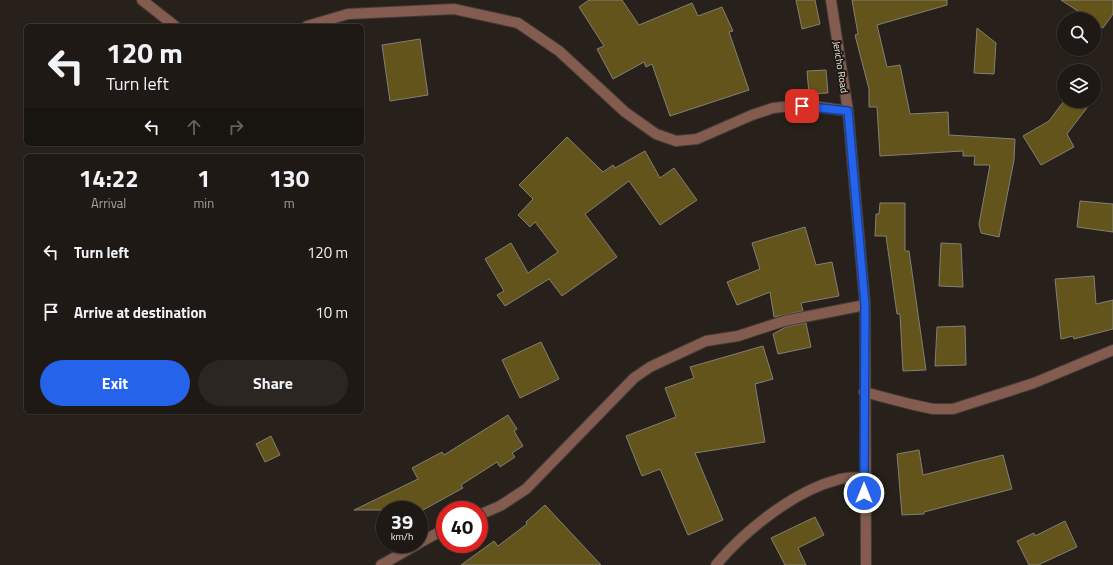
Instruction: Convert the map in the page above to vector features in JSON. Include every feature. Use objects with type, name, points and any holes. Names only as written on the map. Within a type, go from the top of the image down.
[{"type":"street","points":[[142,0],[172,24]]},
{"type":"street","name":"Jericho Road","points":[[831,0],[848,111],[865,305],[864,477],[866,565]]},
{"type":"street","points":[[314,24],[348,14],[454,9],[518,23],[558,50],[625,112],[656,134],[676,141],[697,139],[752,115],[773,108],[812,106],[848,111]]},
{"type":"street","points":[[488,511],[500,506],[526,489],[634,378],[650,367],[706,341],[738,336],[784,321],[865,305]]},
{"type":"street","points":[[864,392],[933,409],[952,409],[1034,383],[1113,350]]},
{"type":"street","points":[[716,565],[731,546],[804,492],[838,479],[864,477]]},
{"type":"street","points":[[381,565],[402,553]]},
{"type":"building","points":[[589,0],[622,0],[639,25],[692,3],[698,16],[722,7],[733,31],[729,32],[749,90],[670,116],[652,64],[646,67],[644,62],[613,79],[597,49],[604,46],[579,7]]},
{"type":"building","points":[[796,0],[815,0],[820,24],[802,29]]},
{"type":"building","points":[[852,0],[947,0],[947,5],[877,25],[887,67],[900,65],[910,114],[948,112],[949,135],[1015,139],[1014,160],[999,237],[981,233],[979,224],[990,165],[974,165],[975,156],[963,156],[963,151],[880,156],[877,107],[869,107],[869,89],[855,35],[858,34]]},
{"type":"building","points":[[1061,0],[1113,0],[1113,14],[1103,28],[1101,27],[1101,12],[1079,12]]},
{"type":"building","points":[[977,28],[996,43],[994,74],[974,73]]},
{"type":"building","points":[[420,39],[428,95],[390,101],[382,45]]},
{"type":"building","points":[[826,70],[828,93],[809,94],[807,71]]},
{"type":"building","points":[[1059,108],[1087,108],[1067,134],[1074,147],[1041,165],[1023,136],[1049,121]]},
{"type":"building","points":[[567,137],[603,172],[613,165],[615,168],[645,151],[660,178],[674,168],[697,200],[660,225],[629,181],[585,214],[617,257],[562,296],[549,279],[505,306],[497,295],[504,291],[485,259],[511,243],[528,273],[558,252],[535,222],[530,227],[518,215],[533,199],[519,185]]},
{"type":"building","points":[[1080,201],[1113,204],[1113,232],[1077,227]]},
{"type":"building","points":[[880,203],[905,203],[905,251],[909,251],[926,370],[903,371],[900,314],[897,314],[886,236],[875,236],[876,214],[879,214]]},
{"type":"building","points":[[805,227],[816,265],[832,262],[839,296],[801,303],[803,311],[774,317],[770,292],[737,305],[727,282],[760,269],[752,243]]},
{"type":"building","points":[[941,243],[961,244],[963,287],[939,286]]},
{"type":"building","points":[[1094,276],[1096,304],[1113,300],[1113,329],[1074,339],[1073,336],[1061,339],[1055,279]]},
{"type":"building","points":[[806,323],[811,347],[778,354],[773,334],[786,327]]},
{"type":"building","points":[[965,326],[966,365],[935,366],[937,327]]},
{"type":"building","points":[[541,342],[559,379],[520,398],[502,360]]},
{"type":"building","points":[[763,346],[773,379],[755,384],[765,442],[695,453],[723,520],[688,535],[660,469],[642,476],[626,436],[676,417],[665,388],[694,378],[690,367]]},
{"type":"building","points":[[508,415],[517,429],[514,431],[523,446],[512,453],[515,457],[500,467],[497,462],[461,485],[463,488],[439,501],[436,501],[436,503],[428,507],[428,501],[376,501],[376,510],[354,510],[418,479],[412,468],[442,452],[444,455]]},
{"type":"building","points":[[271,436],[280,455],[265,462],[256,444]]},
{"type":"building","points":[[919,450],[923,475],[1003,455],[1012,489],[924,512],[924,514],[902,515],[897,454]]},
{"type":"building","points":[[545,505],[601,565],[461,565],[478,553],[488,553],[488,545],[494,541],[498,546],[527,524],[526,522]]},
{"type":"building","points":[[815,517],[824,535],[798,548],[806,565],[785,565],[771,538]]},
{"type":"building","points":[[1065,521],[1077,547],[1038,565],[1029,565],[1017,541],[1034,533],[1035,536]]},
{"type":"route","points":[[802,106],[848,111],[865,305],[864,493]]}]
